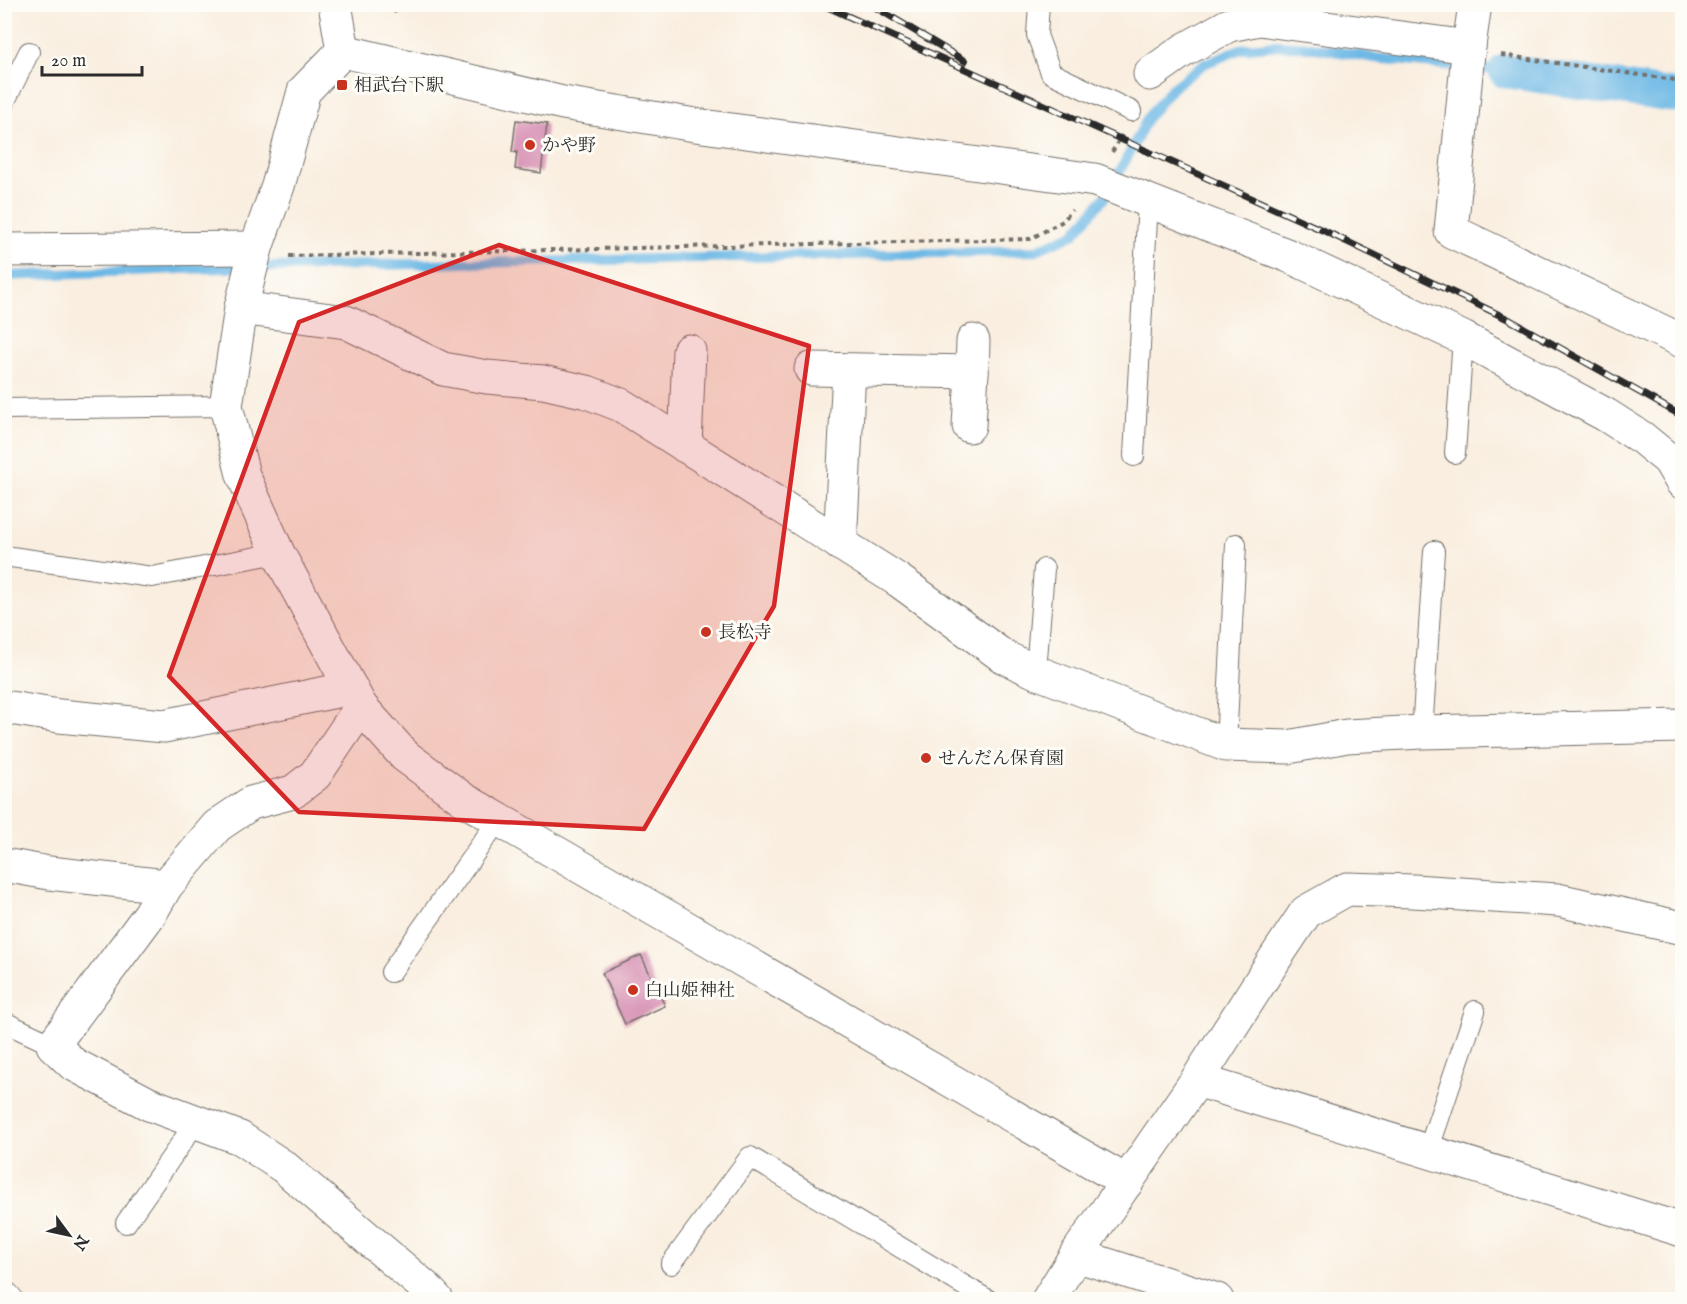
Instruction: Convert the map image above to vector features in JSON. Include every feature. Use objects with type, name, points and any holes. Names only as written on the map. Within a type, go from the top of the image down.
[{"type":"street","points":[[335,4],[344,51]]},
{"type":"street","points":[[1475,4],[1451,231],[1683,341]]},
{"type":"street","points":[[1150,74],[1184,50],[1229,25],[1259,19],[1469,50]]},
{"type":"street","points":[[344,51],[563,103],[695,125],[1097,181],[1289,256],[1463,338],[1606,415],[1642,438],[1669,460],[1683,482]]},
{"type":"street","points":[[344,51],[304,91],[278,186],[250,275],[226,406],[243,475],[278,553],[356,698],[405,756],[462,799],[1127,1182]]},
{"type":"street","points":[[4,249],[250,275],[443,369],[487,377],[543,382],[587,392],[621,405],[898,580],[1004,657],[1036,672],[1226,745],[1288,747],[1347,736],[1422,732],[1683,726]]},
{"type":"street","points":[[685,446],[689,351]]},
{"type":"street","points":[[811,369],[849,371],[972,356],[969,426]]},
{"type":"street","points":[[840,544],[849,371]]},
{"type":"street","points":[[4,706],[59,716],[164,726],[356,698]]},
{"type":"street","points":[[356,698],[315,775],[293,792],[251,803],[217,826],[166,886],[150,914],[53,1045],[73,1064],[149,1104],[240,1138],[284,1167],[437,1299]]},
{"type":"street","points":[[4,865],[49,873],[166,886]]},
{"type":"street","points":[[1048,1299],[1197,1080],[1306,912],[1347,889],[1413,891],[1558,900],[1683,928]]},
{"type":"street","points":[[1197,1080],[1683,1230]]},
{"type":"street","points":[[1076,1255],[1217,1299]]},
{"type":"lane","points":[[1039,4],[1036,35],[1051,73],[1131,111]]},
{"type":"lane","points":[[4,103],[29,52]]},
{"type":"lane","points":[[1134,456],[1142,198]]},
{"type":"lane","points":[[1455,453],[1463,338]]},
{"type":"lane","points":[[4,409],[226,406]]},
{"type":"lane","points":[[1226,745],[1236,544]]},
{"type":"lane","points":[[1422,732],[1434,550]]},
{"type":"lane","points":[[4,556],[152,577],[278,553]]},
{"type":"lane","points":[[1036,672],[1044,569]]},
{"type":"lane","points":[[391,972],[499,819]]},
{"type":"lane","points":[[1428,1151],[1475,1011]]},
{"type":"lane","points":[[4,1022],[53,1045]]},
{"type":"lane","points":[[126,1223],[196,1122]]},
{"type":"lane","points":[[671,1264],[750,1157],[988,1299]]},
{"type":"path","points":[[390,4],[396,13]]},
{"type":"path","points":[[1469,50],[1683,81]]},
{"type":"path","points":[[250,275],[276,256],[1030,239],[1063,221],[1097,181]]},
{"type":"highlighted area","points":[[499,245],[809,346],[774,606],[644,829],[299,812],[169,676],[299,322]]},
{"type":"building","points":[[516,120],[547,124],[541,173],[515,169],[517,152],[512,152]]},
{"type":"building","name":"白山姫神社","points":[[641,955],[665,1006],[625,1024],[602,973]]},
{"type":"waterway","points":[[4,276],[181,269],[1034,251],[1074,234],[1110,191],[1148,117],[1172,88],[1204,64],[1241,49],[1276,45],[1310,47],[1375,58],[1505,71]]},
{"type":"waterway","points":[[1505,71],[1682,97]]},
{"type":"railway","points":[[821,4],[1331,234],[1510,320],[1682,416]]},
{"type":"railway","points":[[870,4],[965,61]]},
{"type":"place","name":"相武台下駅","points":[[342,85]]},
{"type":"place","name":"かや野","points":[[530,145]]},
{"type":"place","name":"長松寺","points":[[706,632]]},
{"type":"place","name":"せんだん保育園","points":[[926,758]]},
{"type":"place","name":"白山姫神社","points":[[633,990]]}]
